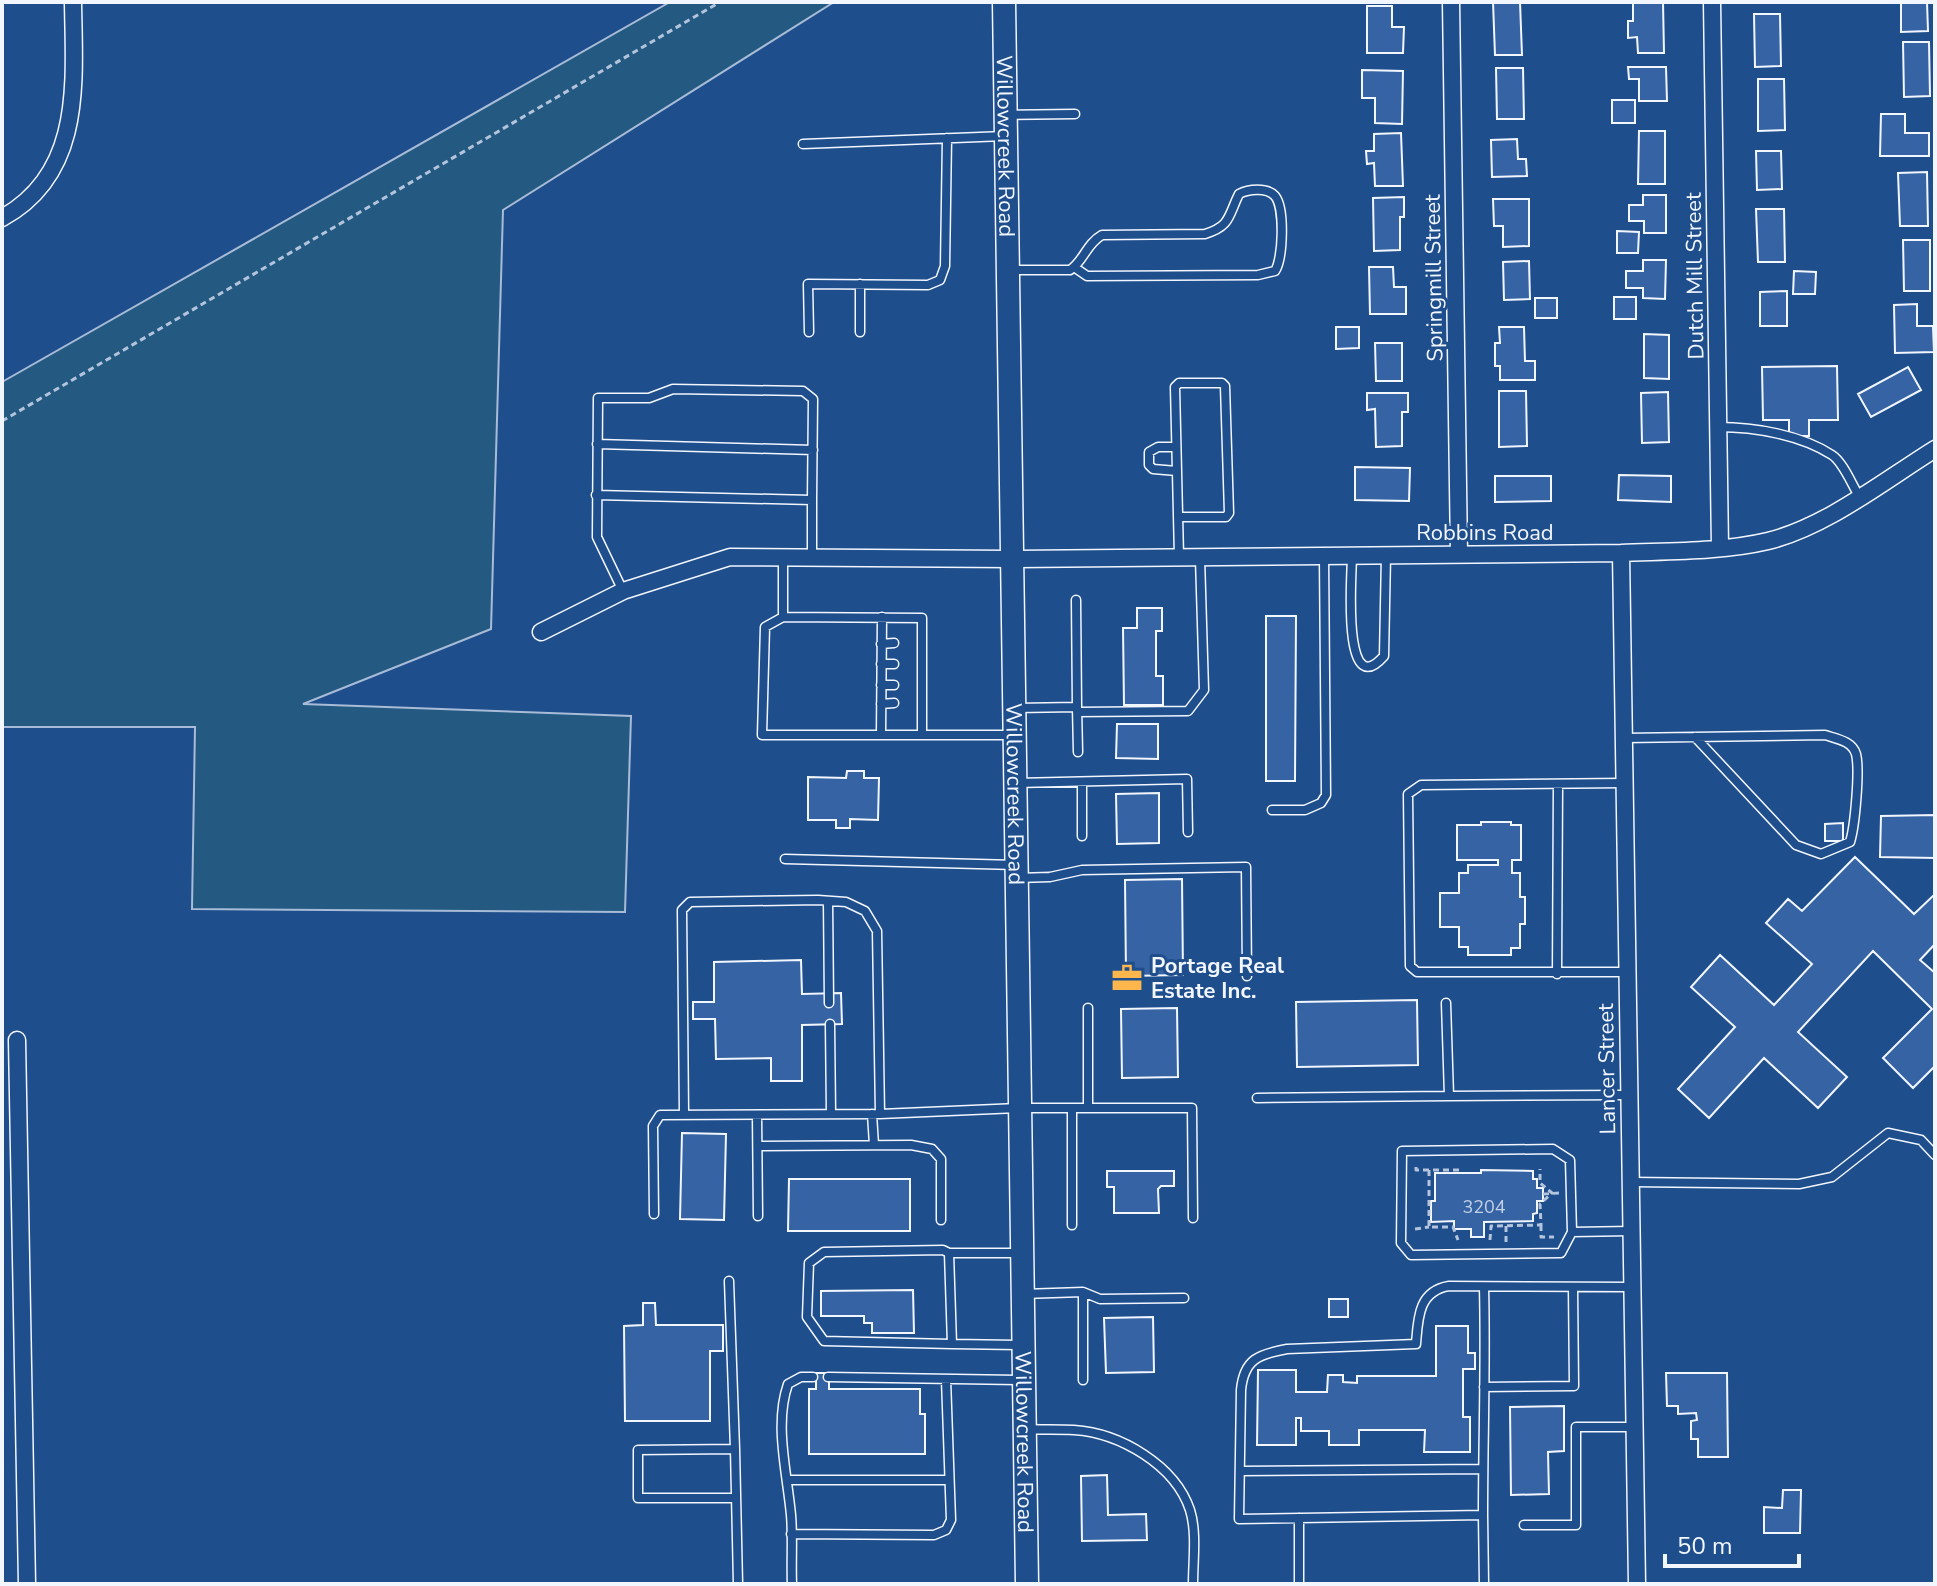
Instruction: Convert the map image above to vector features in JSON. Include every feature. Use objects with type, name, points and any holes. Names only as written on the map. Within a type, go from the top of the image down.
[{"type":"main road","name":"Willowcreek Road","points":[[1004,2],[1027,1584]]},
{"type":"street","points":[[2,218],[37,190],[57,164],[68,131],[74,90],[73,2]]},
{"type":"street","name":"Springmill Street","points":[[1451,2],[1459,554]]},
{"type":"street","name":"Dutch Mill Street","points":[[1712,2],[1720,548]]},
{"type":"street","name":"Robbins Road","points":[[541,632],[623,591],[730,557],[1011,559],[1621,553],[1720,548],[1771,540],[1822,520],[1935,449]]},
{"type":"street","name":"Lancer Street","points":[[1621,553],[1637,1584]]},
{"type":"street","points":[[17,1040],[27,1584]]},
{"type":"lane","points":[[803,144],[947,138],[1075,114]]},
{"type":"lane","points":[[809,332],[808,284],[928,285],[940,280],[945,266],[947,138]]},
{"type":"lane","points":[[1008,270],[1070,270],[1074,267],[1079,265],[1093,240],[1102,235],[1205,234],[1220,229],[1228,221],[1239,194],[1247,190],[1267,191],[1275,196],[1279,205],[1281,263],[1275,271],[1258,275],[1117,278],[1087,276],[1074,267]]},
{"type":"lane","points":[[860,284],[860,332]]},
{"type":"lane","points":[[1178,517],[1226,517],[1229,513],[1224,385],[1177,385],[1176,447],[1179,557]]},
{"type":"lane","points":[[623,591],[597,537],[598,398],[649,398],[673,389],[803,391],[813,399],[812,557]]},
{"type":"lane","points":[[1718,427],[1772,431],[1835,456],[1859,496]]},
{"type":"lane","points":[[597,444],[813,450]]},
{"type":"lane","points":[[1176,447],[1158,447],[1149,452],[1149,465],[1153,469],[1177,471]]},
{"type":"lane","points":[[596,495],[812,500]]},
{"type":"lane","points":[[1352,555],[1351,639],[1355,658],[1369,666],[1378,663],[1384,656],[1386,555]]},
{"type":"lane","points":[[1272,810],[1305,810],[1321,803],[1326,795],[1324,556]]},
{"type":"lane","points":[[783,557],[783,617]]},
{"type":"lane","points":[[1013,708],[1188,711],[1204,690],[1200,557]]},
{"type":"lane","points":[[1076,600],[1078,752]]},
{"type":"lane","points":[[922,735],[918,703],[918,643],[922,618],[783,617],[765,627],[762,735],[881,735],[922,735],[1013,735]]},
{"type":"lane","points":[[881,735],[882,617]]},
{"type":"lane","points":[[881,644],[894,643]]},
{"type":"lane","points":[[881,664],[894,664]]},
{"type":"lane","points":[[881,685],[894,685]]},
{"type":"lane","points":[[881,704],[894,703]]},
{"type":"lane","points":[[1624,738],[1825,735],[1846,742],[1856,754],[1856,822],[1850,842],[1821,854],[1796,845],[1695,737]]},
{"type":"lane","points":[[1015,783],[1187,779],[1188,832]]},
{"type":"lane","points":[[1082,782],[1082,836]]},
{"type":"lane","points":[[1624,783],[1421,785],[1408,794],[1410,966],[1417,972],[1626,972]]},
{"type":"lane","points":[[1557,974],[1558,784]]},
{"type":"lane","points":[[785,859],[1016,872],[1050,877],[1082,870],[1246,867],[1247,976]]},
{"type":"lane","points":[[828,901],[829,1003]]},
{"type":"lane","points":[[684,1114],[682,910],[690,902],[846,902],[865,911],[877,931],[874,1145]]},
{"type":"lane","points":[[1446,1003],[1449,1096]]},
{"type":"lane","points":[[1088,1008],[1088,1108]]},
{"type":"lane","points":[[830,1024],[831,1114]]},
{"type":"lane","points":[[1257,1098],[1628,1095]]},
{"type":"lane","points":[[1072,1108],[1072,1225]]},
{"type":"lane","points":[[654,1214],[653,1126],[660,1115],[1192,1108],[1193,1218]]},
{"type":"lane","points":[[757,1115],[758,1216]]},
{"type":"lane","points":[[1630,1182],[1799,1184],[1832,1177],[1888,1133],[1921,1140],[1935,1155]]},
{"type":"lane","points":[[758,1146],[911,1145],[932,1149],[941,1159],[941,1220]]},
{"type":"lane","points":[[1553,1149],[1570,1160],[1572,1232],[1561,1253],[1411,1255],[1401,1243],[1402,1151],[1553,1149]]},
{"type":"lane","points":[[1572,1232],[1631,1231]]},
{"type":"lane","points":[[1022,1253],[949,1253],[943,1250],[824,1252],[809,1263],[807,1317],[824,1341],[1023,1345]]},
{"type":"lane","points":[[949,1253],[952,1344]]},
{"type":"lane","points":[[729,1281],[738,1584]]},
{"type":"lane","points":[[1484,1287],[1484,1584]]},
{"type":"lane","points":[[1484,1387],[1574,1386],[1573,1287]]},
{"type":"lane","points":[[1483,1515],[1239,1519],[1242,1376],[1254,1359],[1268,1352],[1416,1344],[1418,1312],[1431,1293],[1440,1288],[1632,1287]]},
{"type":"lane","points":[[1022,1294],[1083,1292],[1100,1299],[1184,1298]]},
{"type":"lane","points":[[1083,1292],[1083,1380]]},
{"type":"lane","points":[[792,1584],[782,1401],[788,1384],[801,1377],[813,1377]]},
{"type":"lane","points":[[828,1377],[1024,1380]]},
{"type":"lane","points":[[791,1534],[934,1535],[946,1530],[951,1520],[946,1379]]},
{"type":"lane","points":[[1524,1525],[1576,1525],[1576,1427],[1634,1427]]},
{"type":"lane","points":[[1024,1429],[1077,1430],[1114,1440],[1148,1455],[1173,1481],[1190,1510],[1193,1584]]},
{"type":"lane","points":[[735,1449],[638,1450],[638,1498],[736,1498]]},
{"type":"lane","points":[[1240,1471],[1483,1469]]},
{"type":"lane","points":[[787,1480],[949,1480]]},
{"type":"lane","points":[[1299,1518],[1299,1584]]},
{"type":"path","points":[[2,421],[720,2]]},
{"type":"path","points":[[1416,1163],[1416,1170],[1461,1170]]},
{"type":"path","points":[[1540,1169],[1540,1183],[1552,1193]]},
{"type":"path","points":[[1429,1170],[1429,1227]]},
{"type":"path","points":[[1543,1194],[1552,1193]]},
{"type":"path","points":[[1552,1193],[1540,1204],[1541,1237],[1554,1237]]},
{"type":"path","points":[[1477,1240],[1491,1240],[1491,1226],[1541,1225]]},
{"type":"path","points":[[1415,1242],[1415,1227],[1453,1227],[1457,1240],[1467,1240]]},
{"type":"shaded area","points":[[670,2],[834,2],[503,210],[491,629],[303,704],[631,716],[625,912],[192,909],[195,727],[2,727],[2,382]]},
{"type":"building","points":[[1493,2],[1520,2],[1522,55],[1495,55]]},
{"type":"building","points":[[1633,2],[1663,2],[1664,53],[1638,53],[1637,37],[1628,38],[1628,21],[1633,21]]},
{"type":"building","points":[[1901,2],[1927,2],[1928,31],[1901,32]]},
{"type":"building","points":[[1367,6],[1392,6],[1392,27],[1404,27],[1403,53],[1367,53]]},
{"type":"building","points":[[1754,14],[1780,14],[1781,66],[1755,67]]},
{"type":"building","points":[[1903,42],[1929,42],[1930,96],[1904,97]]},
{"type":"building","points":[[1628,67],[1666,67],[1667,101],[1639,101],[1639,79],[1629,79]]},
{"type":"building","points":[[1496,68],[1523,68],[1524,119],[1497,119]]},
{"type":"building","points":[[1362,70],[1403,71],[1402,124],[1375,123],[1375,98],[1362,98]]},
{"type":"building","points":[[1758,79],[1784,79],[1785,130],[1758,131]]},
{"type":"building","points":[[1612,100],[1635,100],[1635,123],[1612,123]]},
{"type":"building","points":[[1881,114],[1905,114],[1905,133],[1929,133],[1929,156],[1880,156]]},
{"type":"building","points":[[1639,131],[1665,131],[1665,184],[1638,184]]},
{"type":"building","points":[[1401,133],[1403,186],[1375,186],[1374,163],[1367,164],[1366,151],[1374,151],[1374,134]]},
{"type":"building","points":[[1517,139],[1518,159],[1526,159],[1527,176],[1492,177],[1491,140]]},
{"type":"building","points":[[1756,151],[1781,151],[1782,189],[1757,190]]},
{"type":"building","points":[[1927,172],[1928,226],[1900,226],[1898,173]]},
{"type":"building","points":[[1643,195],[1666,195],[1666,233],[1644,233],[1644,221],[1629,221],[1629,205],[1643,205]]},
{"type":"building","points":[[1404,197],[1404,217],[1400,217],[1400,250],[1374,251],[1373,198]]},
{"type":"building","points":[[1493,199],[1529,199],[1529,246],[1503,247],[1503,226],[1494,226]]},
{"type":"building","points":[[1756,209],[1784,209],[1785,262],[1758,262]]},
{"type":"building","points":[[1617,231],[1639,232],[1638,253],[1617,253]]},
{"type":"building","points":[[1903,240],[1930,240],[1930,291],[1904,291]]},
{"type":"building","points":[[1643,260],[1666,260],[1665,299],[1643,298],[1643,288],[1626,288],[1626,271],[1643,271]]},
{"type":"building","points":[[1529,261],[1530,299],[1504,300],[1503,262]]},
{"type":"building","points":[[1369,267],[1393,267],[1394,287],[1406,287],[1406,314],[1370,314]]},
{"type":"building","points":[[1794,271],[1816,272],[1815,294],[1793,294]]},
{"type":"building","points":[[1787,291],[1787,326],[1760,326],[1760,292]]},
{"type":"building","points":[[1614,297],[1636,297],[1636,319],[1614,319]]},
{"type":"building","points":[[1535,298],[1557,298],[1557,318],[1535,318]]},
{"type":"building","points":[[1917,304],[1917,326],[1933,326],[1934,352],[1895,353],[1894,305]]},
{"type":"building","points":[[1336,327],[1359,327],[1359,348],[1336,349]]},
{"type":"building","points":[[1499,327],[1524,327],[1525,361],[1535,361],[1535,380],[1500,380],[1500,366],[1495,366],[1495,343],[1500,343]]},
{"type":"building","points":[[1644,334],[1669,335],[1669,379],[1644,378]]},
{"type":"building","points":[[1375,343],[1402,343],[1402,381],[1376,381]]},
{"type":"building","points":[[1837,366],[1838,420],[1809,420],[1809,436],[1789,436],[1789,420],[1763,420],[1762,367]]},
{"type":"building","points":[[1908,367],[1921,390],[1871,417],[1858,394]]},
{"type":"building","points":[[1499,391],[1526,391],[1527,446],[1499,447]]},
{"type":"building","points":[[1668,392],[1669,442],[1642,443],[1641,393]]},
{"type":"building","points":[[1367,393],[1408,393],[1408,412],[1402,412],[1402,446],[1376,447],[1375,409],[1367,410]]},
{"type":"building","points":[[1355,467],[1410,468],[1409,501],[1355,500]]},
{"type":"building","points":[[1619,475],[1671,476],[1671,502],[1618,500]]},
{"type":"building","points":[[1495,476],[1551,476],[1551,501],[1495,502]]},
{"type":"building","points":[[1137,608],[1162,608],[1162,631],[1156,631],[1156,676],[1163,676],[1163,705],[1124,705],[1123,628],[1137,628]]},
{"type":"building","points":[[1266,616],[1296,616],[1295,781],[1266,781]]},
{"type":"building","points":[[1117,724],[1158,724],[1158,759],[1116,758]]},
{"type":"building","points":[[847,771],[864,771],[864,778],[879,778],[878,820],[850,819],[850,828],[836,828],[836,820],[808,820],[808,777],[846,778]]},
{"type":"building","points":[[1159,793],[1159,843],[1117,844],[1116,794]]},
{"type":"building","points":[[1935,815],[1935,858],[1880,857],[1881,816]]},
{"type":"building","points":[[1481,822],[1521,825],[1521,860],[1512,860],[1512,873],[1520,873],[1520,897],[1525,897],[1525,924],[1520,924],[1520,948],[1511,948],[1511,955],[1468,955],[1468,947],[1459,947],[1459,927],[1440,927],[1440,893],[1459,893],[1459,873],[1468,873],[1468,865],[1498,865],[1498,860],[1457,860],[1457,825],[1481,825]]},
{"type":"building","points":[[1843,823],[1843,841],[1825,841],[1825,824]]},
{"type":"building","points":[[1855,857],[1914,914],[1935,894],[1935,944],[1920,960],[1935,973],[1935,1066],[1913,1088],[1883,1058],[1932,1009],[1873,951],[1798,1032],[1847,1077],[1818,1108],[1764,1058],[1709,1118],[1678,1089],[1735,1027],[1691,987],[1720,955],[1774,1005],[1812,964],[1766,923],[1788,899],[1802,911]]},
{"type":"building","points":[[1182,879],[1183,975],[1126,976],[1125,880]]},
{"type":"building","points":[[801,960],[802,994],[841,993],[842,1024],[802,1025],[802,1081],[771,1081],[771,1058],[716,1059],[715,1019],[693,1019],[693,1002],[714,1002],[714,962]]},
{"type":"building","points":[[1417,1000],[1418,1065],[1297,1067],[1296,1002]]},
{"type":"building","points":[[1177,1008],[1178,1077],[1122,1078],[1121,1009]]},
{"type":"building","points":[[682,1133],[726,1134],[724,1220],[680,1219]]},
{"type":"building","points":[[1481,1170],[1533,1171],[1537,1188],[1543,1188],[1543,1201],[1537,1201],[1533,1221],[1484,1222],[1484,1237],[1471,1237],[1471,1229],[1454,1229],[1454,1221],[1431,1222],[1435,1173],[1481,1173]]},
{"type":"building","points":[[1107,1171],[1174,1171],[1174,1186],[1158,1189],[1159,1213],[1114,1213],[1114,1187],[1107,1187]]},
{"type":"building","points":[[789,1179],[910,1179],[910,1231],[788,1231]]},
{"type":"building","points":[[913,1290],[914,1333],[872,1333],[872,1323],[864,1323],[864,1316],[821,1316],[821,1291]]},
{"type":"building","points":[[1329,1299],[1348,1299],[1348,1317],[1329,1317]]},
{"type":"building","points":[[643,1303],[655,1303],[656,1325],[723,1325],[723,1351],[710,1351],[710,1421],[625,1421],[624,1326],[643,1325]]},
{"type":"building","points":[[1153,1317],[1154,1372],[1106,1373],[1104,1318]]},
{"type":"building","points":[[1436,1326],[1468,1326],[1468,1353],[1475,1353],[1475,1369],[1463,1369],[1463,1417],[1470,1417],[1470,1452],[1424,1452],[1425,1430],[1359,1430],[1359,1445],[1329,1445],[1329,1431],[1301,1431],[1301,1418],[1296,1418],[1296,1445],[1257,1445],[1258,1370],[1296,1370],[1296,1392],[1327,1392],[1328,1375],[1343,1375],[1343,1382],[1357,1383],[1357,1376],[1436,1376]]},
{"type":"building","points":[[816,1373],[829,1373],[829,1389],[920,1389],[920,1414],[925,1414],[925,1454],[809,1454],[809,1389],[816,1389]]},
{"type":"building","points":[[1666,1373],[1727,1373],[1728,1457],[1698,1457],[1698,1439],[1691,1439],[1691,1421],[1697,1420],[1696,1413],[1678,1414],[1678,1406],[1667,1406]]},
{"type":"building","points":[[1564,1406],[1564,1451],[1548,1452],[1549,1494],[1511,1495],[1510,1407]]},
{"type":"building","points":[[1107,1475],[1108,1515],[1146,1514],[1147,1540],[1082,1541],[1081,1476]]},
{"type":"building","points":[[1783,1490],[1801,1490],[1800,1533],[1764,1533],[1764,1507],[1782,1508]]},
{"type":"place","name":"Portage Real Estate Inc.","points":[[1127,978]]}]
